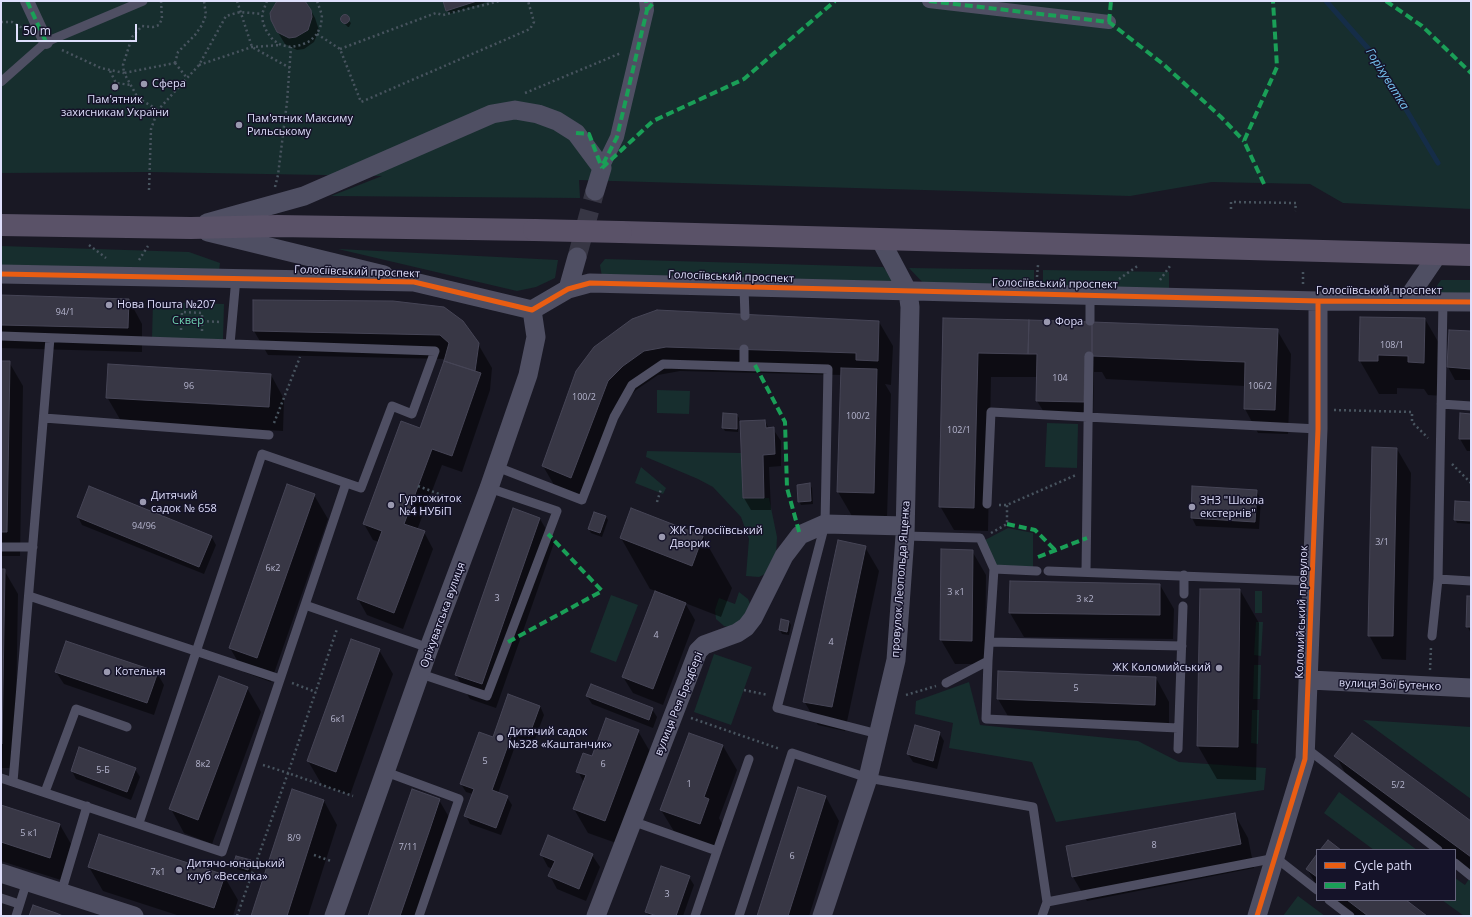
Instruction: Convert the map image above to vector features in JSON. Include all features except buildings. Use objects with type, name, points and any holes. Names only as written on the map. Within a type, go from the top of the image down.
[{"type":"highway","points":[[1,225],[191,228],[277,226],[534,230],[1471,255]]},
{"type":"street","points":[[27,1],[46,42]]},
{"type":"street","points":[[929,1],[1109,22]]},
{"type":"street","points":[[595,191],[602,168],[617,137],[649,4]]},
{"type":"street","points":[[191,228],[304,196],[492,114],[515,110],[538,114],[557,122],[576,133],[602,168]]},
{"type":"street","points":[[191,228],[414,282]]},
{"type":"street","name":"провулок Леопольда Ященка","points":[[823,916],[868,778],[896,660],[905,531],[910,307],[908,292],[880,239]]},
{"type":"street","name":"Голосіївський проспект","points":[[1406,301],[1438,254]]},
{"type":"street","points":[[568,289],[576,257]]},
{"type":"street","name":"Голосіївський проспект","points":[[1,274],[414,282],[532,310],[568,289],[590,283],[908,292],[1090,294],[1318,301],[1471,302]]},
{"type":"street","name":"Коломийський провулок","points":[[1257,916],[1306,759],[1318,429],[1318,301]]},
{"type":"street","name":"Оріхуватська вулиця","points":[[334,916],[430,648],[497,467],[528,375],[536,337],[532,310]]},
{"type":"street","name":"вулиця Рея Бредбері","points":[[596,916],[698,651],[704,645],[736,633],[746,627],[753,618],[784,556],[800,535],[825,524],[905,531]]},
{"type":"street","name":"вулиця Зої Бутенко","points":[[1310,680],[1471,688]]},
{"type":"street","points":[[1,873],[134,916]]},
{"type":"lane","points":[[1,82],[46,42],[143,1]]},
{"type":"lane","points":[[230,344],[236,278]]},
{"type":"lane","points":[[744,288],[745,316]]},
{"type":"lane","points":[[1090,294],[1090,322]]},
{"type":"lane","points":[[1432,636],[1438,579],[1443,301]]},
{"type":"lane","points":[[1,336],[435,351],[412,414],[392,406],[361,488],[262,454],[195,651],[139,823]]},
{"type":"lane","points":[[13,782],[50,338]]},
{"type":"lane","points":[[744,349],[744,365]]},
{"type":"lane","points":[[1086,571],[1089,356]]},
{"type":"lane","points":[[497,467],[582,500],[614,417],[632,385],[663,364],[744,365],[828,369],[825,524],[777,708],[878,734]]},
{"type":"lane","points":[[1441,404],[1471,406]]},
{"type":"lane","points":[[987,504],[991,412],[1318,429]]},
{"type":"lane","points":[[44,418],[269,435]]},
{"type":"lane","points":[[1,778],[222,852],[346,483]]},
{"type":"lane","points":[[421,674],[487,696],[557,511],[489,488]]},
{"type":"lane","points":[[905,531],[980,538],[994,569],[986,720],[1178,728]]},
{"type":"lane","points":[[1,546],[33,547]]},
{"type":"lane","points":[[994,569],[1037,570]]},
{"type":"lane","points":[[1048,570],[1313,581]]},
{"type":"lane","points":[[1184,575],[1184,594]]},
{"type":"lane","points":[[1438,579],[1471,581]]},
{"type":"lane","points":[[29,596],[280,679]]},
{"type":"lane","points":[[305,605],[430,648]]},
{"type":"lane","points":[[1178,750],[1183,606]]},
{"type":"lane","points":[[990,642],[1182,646]]},
{"type":"lane","points":[[946,683],[988,661]]},
{"type":"lane","points":[[45,792],[76,709],[127,727]]},
{"type":"lane","points":[[1306,748],[1437,849]]},
{"type":"lane","points":[[739,916],[792,753],[868,778],[1033,808],[1047,902],[1042,916]]},
{"type":"lane","points":[[695,916],[716,851],[749,759]]},
{"type":"lane","points":[[386,772],[459,798],[419,916]]},
{"type":"lane","points":[[61,893],[87,806]]},
{"type":"lane","points":[[632,821],[716,851]]},
{"type":"lane","points":[[1047,902],[1276,858],[1316,889]]},
{"type":"lane","points":[[1456,865],[1471,876]]},
{"type":"lane","points":[[16,916],[27,881]]},
{"type":"lane","points":[[1,898],[19,904]]},
{"type":"lane","points":[[1331,901],[1350,916]]},
{"type":"path","points":[[158,110],[138,98],[124,73],[123,65],[132,37],[142,26],[153,27],[159,25],[162,19],[162,1]]},
{"type":"path","points":[[175,63],[178,52],[196,35],[202,25],[206,15],[204,1]]},
{"type":"path","points":[[237,1],[252,47],[290,68]]},
{"type":"path","points":[[267,1],[262,14],[263,24],[273,40],[281,45]]},
{"type":"path","points":[[317,1],[320,5]]},
{"type":"path","points":[[199,65],[252,47],[281,45],[291,47],[310,41],[317,34],[321,25],[322,15],[320,1]]},
{"type":"path","points":[[340,49],[436,13],[443,15],[500,1]]},
{"type":"path","points":[[317,34],[340,49],[361,102],[530,29],[534,22],[528,1]]},
{"type":"path","points":[[149,190],[151,129],[158,110],[199,65],[226,16],[240,12],[262,14]]},
{"type":"path","points":[[46,42],[110,70],[124,73],[175,63]]},
{"type":"path","points":[[525,93],[638,46]]},
{"type":"path","points":[[274,191],[278,175],[291,47]]},
{"type":"path","points":[[175,63],[187,78]]},
{"type":"path","points":[[110,70],[116,84],[131,85]]},
{"type":"path","points":[[1231,209],[1231,202],[1296,203],[1296,211]]},
{"type":"path","points":[[1298,267],[1303,268],[1303,285]]},
{"type":"path","points":[[188,331],[181,331],[182,312],[202,313],[202,332],[195,332]]},
{"type":"path","points":[[202,322],[232,322]]},
{"type":"path","points":[[269,435],[304,346]]},
{"type":"path","points":[[1334,410],[1412,412],[1412,422]]},
{"type":"path","points":[[980,538],[1007,524],[1007,505],[1088,470]]},
{"type":"path","points":[[418,486],[464,503]]},
{"type":"path","points":[[657,502],[661,489]]},
{"type":"path","points":[[237,916],[341,618]]},
{"type":"path","points":[[1430,674],[1432,636]]},
{"type":"path","points":[[280,679],[316,692]]},
{"type":"path","points":[[905,695],[946,683]]},
{"type":"path","points":[[744,690],[780,698]]},
{"type":"path","points":[[674,712],[792,753]]},
{"type":"path","points":[[252,761],[353,796]]},
{"type":"path","points":[[314,855],[331,861]]},
{"type":"green space","points":[[1,1],[1471,1],[1471,209],[1343,203],[1310,184],[1212,182],[1130,196],[579,180],[580,198],[331,196],[382,176],[149,172],[1,173]]},
{"type":"green space","points":[[1,246],[189,252],[220,263],[219,271],[1,266]]},
{"type":"green space","points":[[338,249],[558,260],[555,278],[536,287],[517,291]]},
{"type":"green space","points":[[605,259],[883,267],[898,285],[602,277],[600,265]]},
{"type":"green space","points":[[909,268],[1034,270],[1034,286],[926,286]]},
{"type":"green space","points":[[1043,270],[1169,272],[1169,291],[1043,288]]},
{"type":"green space","points":[[1441,280],[1471,280],[1471,295],[1431,294]]},
{"type":"green space","name":"Сквер","points":[[153,302],[224,304],[223,340],[152,338]]},
{"type":"green space","points":[[657,390],[690,391],[689,414],[657,413]]},
{"type":"green space","points":[[1047,423],[1078,424],[1077,468],[1045,467]]},
{"type":"green space","points":[[647,451],[741,453],[743,498],[769,498],[777,537],[776,555],[765,574],[759,577],[746,576],[749,539],[741,517],[713,487],[646,457]]},
{"type":"green space","points":[[641,467],[666,488],[663,494],[635,483]]},
{"type":"green space","points":[[1008,528],[1033,533],[1033,567],[996,566],[985,540]]},
{"type":"green space","points":[[1255,591],[1262,591],[1262,613],[1255,613]]},
{"type":"green space","points":[[739,592],[748,599],[751,606],[747,615],[732,628],[724,626],[716,619],[715,610],[719,598],[735,604]]},
{"type":"green space","points":[[611,595],[638,605],[616,662],[590,652]]},
{"type":"green space","points":[[1256,622],[1263,622],[1261,656],[1254,655]]},
{"type":"green space","points":[[714,654],[752,667],[731,725],[694,712]]},
{"type":"green space","points":[[1254,665],[1261,665],[1260,699],[1253,699]]},
{"type":"green space","points":[[969,682],[980,725],[1138,741],[1179,762],[1266,768],[1264,790],[1056,822],[1032,762],[949,748],[953,723],[915,714],[916,701]]},
{"type":"green space","points":[[1252,710],[1259,710],[1258,744],[1251,743]]},
{"type":"green space","points":[[1363,720],[1471,727],[1471,799]]},
{"type":"green space","points":[[1339,792],[1416,849],[1373,849],[1324,813]]},
{"type":"green space","points":[[1471,876],[1471,916],[1464,916],[1443,901],[1456,901],[1456,879],[1465,885]]},
{"type":"green space","points":[[1298,896],[1325,916],[1283,916]]},
{"type":"waterway","name":"Горіхуватка","points":[[1326,1],[1373,54],[1438,163]]},
{"type":"tunnel","points":[[577,257],[595,191]]},
{"type":"marked path","points":[[27,1],[46,42]]},
{"type":"marked path","points":[[603,164],[617,137],[647,10],[646,1]]},
{"type":"marked path","points":[[647,10],[655,1]]},
{"type":"marked path","points":[[602,168],[653,121],[744,79],[835,1]]},
{"type":"marked path","points":[[929,1],[1109,22],[1163,64],[1221,117],[1244,141]]},
{"type":"marked path","points":[[1109,22],[1111,1]]},
{"type":"marked path","points":[[1264,184],[1244,141],[1277,67],[1273,1]]},
{"type":"marked path","points":[[1386,1],[1422,26],[1471,73]]},
{"type":"marked path","points":[[576,133],[589,134],[602,168]]},
{"type":"marked path","points":[[755,365],[785,422],[787,488],[800,535]]},
{"type":"marked path","points":[[1007,524],[1035,530],[1055,550]]},
{"type":"marked path","points":[[508,642],[602,591],[548,534]]},
{"type":"marked path","points":[[1038,557],[1087,538]]},
{"type":"cycle path","points":[[1,274],[414,282],[532,310],[568,289],[590,283],[1318,301],[1471,302]]},
{"type":"cycle path","points":[[1257,916],[1305,759],[1318,429],[1318,301]]},
{"type":"place","name":"Сфера","points":[[144,84]]},
{"type":"place","name":"Пам'ятник захисникам України","points":[[115,87]]},
{"type":"place","name":"Пам'ятник Максиму Рильському","points":[[239,125]]},
{"type":"place","name":"Нова Пошта №207","points":[[109,305]]},
{"type":"place","name":"Фора","points":[[1047,322]]},
{"type":"place","name":"Дитячий садок № 658","points":[[143,502]]},
{"type":"place","name":"Гуртожиток №4 НУБіП","points":[[391,505]]},
{"type":"place","name":"ЗНЗ \"Школа екстернів\"","points":[[1192,507]]},
{"type":"place","name":"ЖК Голосіївський Дворик","points":[[662,537]]},
{"type":"place","name":"ЖК Коломийський","points":[[1219,668]]},
{"type":"place","name":"Котельня","points":[[107,672]]},
{"type":"place","name":"Дитячий садок №328 «Каштанчик»","points":[[500,738]]},
{"type":"place","name":"Дитячо-юнацький клуб «Веселка»","points":[[179,870]]}]
